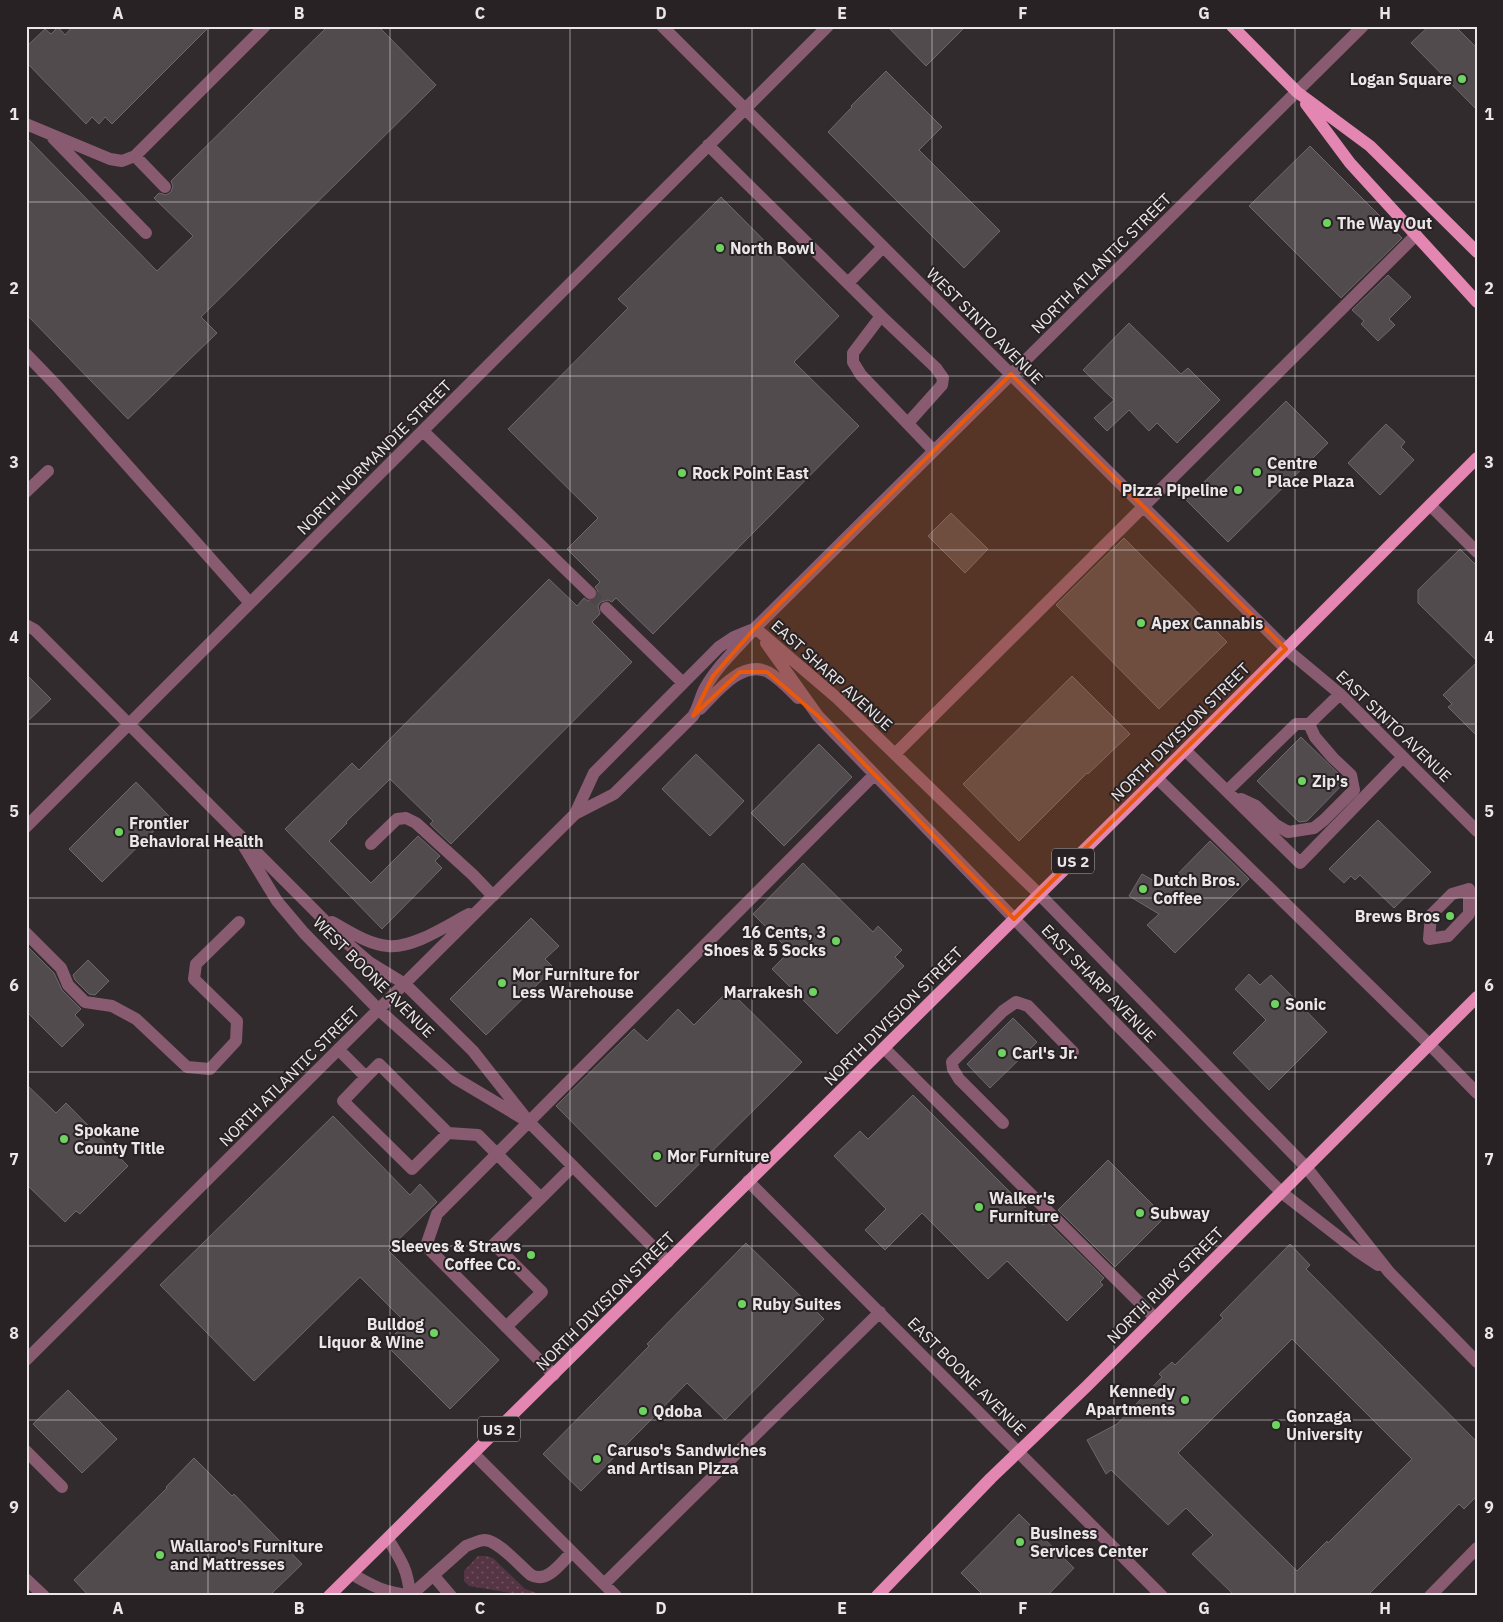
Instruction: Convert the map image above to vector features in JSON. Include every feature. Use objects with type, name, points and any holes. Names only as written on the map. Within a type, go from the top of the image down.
[{"type":"main road","points":[[1232,26],[1297,92],[1350,163],[1477,302]]},
{"type":"main road","points":[[1297,92],[1370,146],[1477,252]]},
{"type":"main road","name":"NORTH DIVISION STREET","points":[[330,1596],[1158,778],[1477,458]]},
{"type":"main road","name":"NORTH RUBY STREET","points":[[877,1596],[1019,1451],[1477,997]]},
{"type":"street","points":[[26,124],[110,159],[122,161],[135,156],[265,26]]},
{"type":"street","name":"WEST SINTO AVENUE","points":[[662,26],[1286,649]]},
{"type":"street","name":"NORTH NORMANDIE STREET","points":[[26,827],[828,26]]},
{"type":"street","name":"NORTH ATLANTIC STREET","points":[[574,814],[614,794],[692,716],[712,676],[755,628],[1363,26]]},
{"type":"street","points":[[48,133],[146,233]]},
{"type":"street","points":[[708,145],[936,368],[943,378],[942,385],[908,423]]},
{"type":"street","points":[[135,156],[165,187]]},
{"type":"street","points":[[895,754],[1416,236]]},
{"type":"street","points":[[848,283],[883,247]]},
{"type":"street","points":[[881,316],[853,353],[852,362],[861,375],[934,451]]},
{"type":"street","points":[[26,354],[250,603]]},
{"type":"street","points":[[423,431],[590,593]]},
{"type":"street","points":[[26,492],[48,471]]},
{"type":"street","points":[[1430,505],[1477,552]]},
{"type":"street","points":[[606,608],[682,683]]},
{"type":"street","name":"WEST BOONE AVENUE","points":[[26,618],[30,628],[229,823],[319,915],[369,962],[404,984],[473,1051],[529,1122],[668,1262]]},
{"type":"street","name":"NORTH ATLANTIC STREET","points":[[26,1360],[574,814],[594,773],[682,683],[719,647],[734,637],[755,628]]},
{"type":"street","name":"EAST SHARP AVENUE","points":[[755,628],[818,716],[1281,1192],[1356,1250],[1389,1272]]},
{"type":"street","name":"EAST SHARP AVENUE","points":[[755,628],[837,698],[1039,894],[1306,1167],[1389,1272],[1477,1362]]},
{"type":"street","name":"EAST SINTO AVENUE","points":[[1286,649],[1340,694],[1477,830]]},
{"type":"street","points":[[692,716],[726,682],[740,672],[754,670],[767,672],[818,716]]},
{"type":"street","points":[[1227,792],[1296,724],[1309,724],[1340,694]]},
{"type":"street","points":[[1227,792],[1256,806],[1276,825],[1288,832],[1314,828],[1324,820],[1354,790],[1354,782],[1351,775],[1315,737],[1309,724]]},
{"type":"street","points":[[1185,750],[1300,863],[1403,757]]},
{"type":"street","points":[[554,1375],[426,1246],[437,1214],[874,775]]},
{"type":"street","points":[[1158,778],[1477,1093]]},
{"type":"street","points":[[371,844],[397,819],[406,818],[416,823],[493,896]]},
{"type":"street","name":"WEST BOONE AVENUE","points":[[229,823],[278,901],[304,933],[379,1010],[455,1078],[529,1122]]},
{"type":"street","points":[[319,915],[363,939],[388,946],[407,944],[480,908]]},
{"type":"street","points":[[26,933],[61,968],[68,985],[85,1002],[112,1006],[136,1019],[187,1067],[210,1069],[236,1041],[237,1022],[194,979],[196,964],[239,922]]},
{"type":"street","points":[[1003,1123],[959,1079],[953,1069],[952,1062],[1003,1011],[1016,1002],[1028,1006],[1073,1052]]},
{"type":"street","points":[[884,1048],[1155,1318]]},
{"type":"street","points":[[339,1050],[366,1078]]},
{"type":"street","points":[[448,1133],[412,1170],[343,1101],[379,1064],[448,1133],[478,1135],[541,1198]]},
{"type":"street","points":[[506,1328],[542,1292],[494,1244],[573,1166]]},
{"type":"street","name":"EAST BOONE AVENUE","points":[[748,1181],[1162,1596]]},
{"type":"street","points":[[604,1584],[880,1312]]},
{"type":"street","points":[[26,1451],[62,1487]]},
{"type":"street","points":[[474,1454],[616,1596]]},
{"type":"street","points":[[388,1539],[402,1561],[409,1578],[410,1596]]},
{"type":"street","points":[[352,1574],[375,1587],[393,1594],[410,1596],[466,1546],[485,1540],[494,1543],[537,1578],[544,1578],[550,1574],[572,1552]]},
{"type":"street","points":[[1430,1596],[1477,1548]]},
{"type":"street","points":[[433,1575],[451,1596]]},
{"type":"street","points":[[26,1579],[44,1596]]},
{"type":"highlighted area","points":[[1011,374],[1286,649],[1014,919],[818,716],[767,672],[740,672],[693,716],[713,676],[755,628]]},
{"type":"shaded area","points":[[478,1556],[493,1558],[525,1589],[540,1594],[540,1596],[529,1596],[469,1586],[464,1581],[464,1571]]},
{"type":"building","points":[[73,26],[210,26],[112,124],[105,117],[99,124],[92,117],[86,124],[26,62],[26,47],[45,29],[51,34],[58,27],[65,35]]},
{"type":"building","points":[[328,26],[378,26],[436,85],[201,317],[217,333],[128,419],[26,314],[26,137],[157,271],[193,236],[154,198],[159,193],[166,195],[171,192],[173,186],[171,181]]},
{"type":"building","points":[[887,26],[966,26],[926,66]]},
{"type":"building","name":"Logan Square","points":[[1429,26],[1455,26],[1477,48],[1477,110],[1411,43]]},
{"type":"building","points":[[886,71],[942,127],[919,150],[1000,231],[964,268],[828,132]]},
{"type":"building","name":"The Way Out","points":[[1310,146],[1402,238],[1341,298],[1249,206]]},
{"type":"building","points":[[721,197],[839,316],[794,362],[859,426],[653,634],[616,598],[612,602],[608,600],[601,602],[598,606],[600,614],[592,622],[632,662],[451,844],[430,824],[433,821],[390,779],[346,822],[329,841],[371,883],[418,836],[440,856],[435,861],[442,868],[382,929],[285,829],[352,763],[359,770],[549,579],[577,606],[584,598],[588,601],[596,598],[598,591],[595,587],[600,582],[567,549],[598,518],[508,429],[628,308],[618,299]]},
{"type":"building","points":[[1388,275],[1411,297],[1389,319],[1395,325],[1378,341],[1361,324],[1364,321],[1352,310]]},
{"type":"building","points":[[1129,323],[1181,374],[1188,368],[1220,400],[1177,443],[1157,423],[1149,431],[1129,410],[1107,431],[1094,418],[1114,400],[1083,370]]},
{"type":"building","name":"Centre Place Plaza","points":[[1286,401],[1328,443],[1228,542],[1186,500]]},
{"type":"building","points":[[1386,424],[1405,442],[1401,447],[1414,460],[1380,495],[1348,463]]},
{"type":"building","points":[[951,513],[988,549],[965,573],[928,536]]},
{"type":"building","name":"Apex Cannabis","points":[[1124,538],[1227,642],[1159,709],[1056,605]]},
{"type":"building","points":[[1460,549],[1477,566],[1477,661],[1418,603],[1418,590]]},
{"type":"building","points":[[1477,662],[1477,736],[1448,707],[1452,704],[1443,695]]},
{"type":"building","points":[[26,674],[51,699],[26,723]]},
{"type":"building","points":[[1072,676],[1130,734],[1087,773],[1019,841],[963,784]]},
{"type":"building","name":"Zip's","points":[[1301,737],[1344,779],[1344,783],[1307,821],[1299,822],[1257,781]]},
{"type":"building","points":[[819,744],[852,777],[784,846],[751,813]]},
{"type":"building","points":[[696,754],[744,801],[710,836],[662,789]]},
{"type":"building","name":"Frontier Behavioral Health","points":[[136,782],[169,816],[102,882],[69,849]]},
{"type":"building","points":[[1378,820],[1431,872],[1394,908],[1360,875],[1355,880],[1351,876],[1344,883],[1329,869]]},
{"type":"building","points":[[1210,841],[1249,879],[1175,953],[1147,925],[1159,914],[1129,896],[1142,874],[1165,887]]},
{"type":"building","name":"16 Cents, 3 Shoes & 5 Socks","points":[[803,863],[873,932],[878,926],[902,950],[895,957],[904,966],[837,1034],[772,969],[790,951],[753,914]]},
{"type":"building","name":"Mor Furniture for Less Warehouse","points":[[531,918],[559,946],[545,959],[554,968],[486,1035],[450,999]]},
{"type":"building","points":[[26,945],[54,973],[62,990],[81,1009],[75,1015],[84,1025],[62,1047],[26,1011]]},
{"type":"building","points":[[88,960],[109,981],[95,995],[89,994],[75,980],[73,975]]},
{"type":"building","name":"Sonic","points":[[1249,974],[1260,985],[1271,975],[1327,1032],[1269,1090],[1233,1053],[1266,1020],[1235,989]]},
{"type":"building","name":"Mor Furniture","points":[[729,990],[802,1062],[656,1207],[556,1106],[634,1029],[647,1041],[678,1009],[694,1025]]},
{"type":"building","name":"Carl's Jr.","points":[[1013,1018],[1037,1042],[990,1088],[967,1064]]},
{"type":"building","name":"Spokane County Title","points":[[26,1084],[56,1113],[66,1103],[128,1166],[80,1214],[76,1211],[65,1222],[26,1184]]},
{"type":"building","name":"Walker's Furniture","points":[[913,1095],[1043,1225],[1047,1222],[1104,1278],[1100,1282],[1103,1285],[1067,1321],[1007,1261],[988,1279],[922,1213],[885,1250],[865,1230],[886,1209],[834,1156],[860,1131],[868,1139]]},
{"type":"building","points":[[333,1116],[410,1195],[420,1184],[437,1202],[388,1250],[499,1360],[450,1409],[385,1344],[406,1323],[360,1277],[254,1381],[160,1285]]},
{"type":"building","points":[[1108,1160],[1165,1217],[1115,1267],[1058,1210]]},
{"type":"building","points":[[746,1243],[824,1319],[725,1420],[687,1383],[581,1491],[543,1454],[649,1346],[647,1344]]},
{"type":"building","name":"Kennedy Apartments","points":[[1290,1244],[1310,1265],[1306,1269],[1477,1442],[1477,1496],[1464,1509],[1459,1504],[1367,1596],[1235,1596],[1192,1554],[1213,1535],[1186,1508],[1168,1525],[1111,1470],[1106,1474],[1087,1440],[1117,1424],[1162,1377],[1159,1374],[1172,1362],[1175,1365],[1223,1318],[1220,1315]],"holes":[[[1292,1339],[1412,1459],[1328,1543],[1327,1541],[1297,1571],[1178,1453]]]},
{"type":"building","points":[[68,1390],[117,1439],[82,1473],[33,1424]]},
{"type":"building","points":[[194,1458],[232,1496],[234,1494],[302,1564],[269,1596],[89,1596],[74,1580],[167,1488]]},
{"type":"building","name":"Business Services Center","points":[[1019,1514],[1074,1568],[1047,1596],[984,1596],[961,1573]]},
{"type":"tunnel","points":[[590,593],[606,608]]},
{"type":"place","name":"Logan Square","points":[[1462,79]]},
{"type":"place","name":"The Way Out","points":[[1327,223]]},
{"type":"place","name":"North Bowl","points":[[720,248]]},
{"type":"place","name":"Centre Place Plaza","points":[[1257,472]]},
{"type":"place","name":"Rock Point East","points":[[682,473]]},
{"type":"place","name":"Pizza Pipeline","points":[[1238,490]]},
{"type":"place","name":"Apex Cannabis","points":[[1141,623]]},
{"type":"place","name":"Zip's","points":[[1302,781]]},
{"type":"place","name":"Frontier Behavioral Health","points":[[119,832]]},
{"type":"place","name":"Dutch Bros. Coffee","points":[[1143,889]]},
{"type":"place","name":"Brews Bros","points":[[1450,916]]},
{"type":"place","name":"16 Cents, 3 Shoes & 5 Socks","points":[[836,941]]},
{"type":"place","name":"Mor Furniture for Less Warehouse","points":[[502,983]]},
{"type":"place","name":"Marrakesh","points":[[813,992]]},
{"type":"place","name":"Sonic","points":[[1275,1004]]},
{"type":"place","name":"Carl's Jr.","points":[[1002,1053]]},
{"type":"place","name":"Spokane County Title","points":[[64,1139]]},
{"type":"place","name":"Mor Furniture","points":[[657,1156]]},
{"type":"place","name":"Walker's Furniture","points":[[979,1207]]},
{"type":"place","name":"Subway","points":[[1140,1213]]},
{"type":"place","name":"Sleeves & Straws Coffee Co.","points":[[531,1255]]},
{"type":"place","name":"Ruby Suites","points":[[742,1304]]},
{"type":"place","name":"Bulldog Liquor & Wine","points":[[434,1333]]},
{"type":"place","name":"Kennedy Apartments","points":[[1185,1400]]},
{"type":"place","name":"Qdoba","points":[[643,1411]]},
{"type":"place","name":"Gonzaga University","points":[[1276,1425]]},
{"type":"place","name":"Caruso's Sandwiches and Artisan Pizza","points":[[597,1459]]},
{"type":"place","name":"Business Services Center","points":[[1020,1542]]},
{"type":"place","name":"Wallaroo's Furniture and Mattresses","points":[[160,1555]]}]
